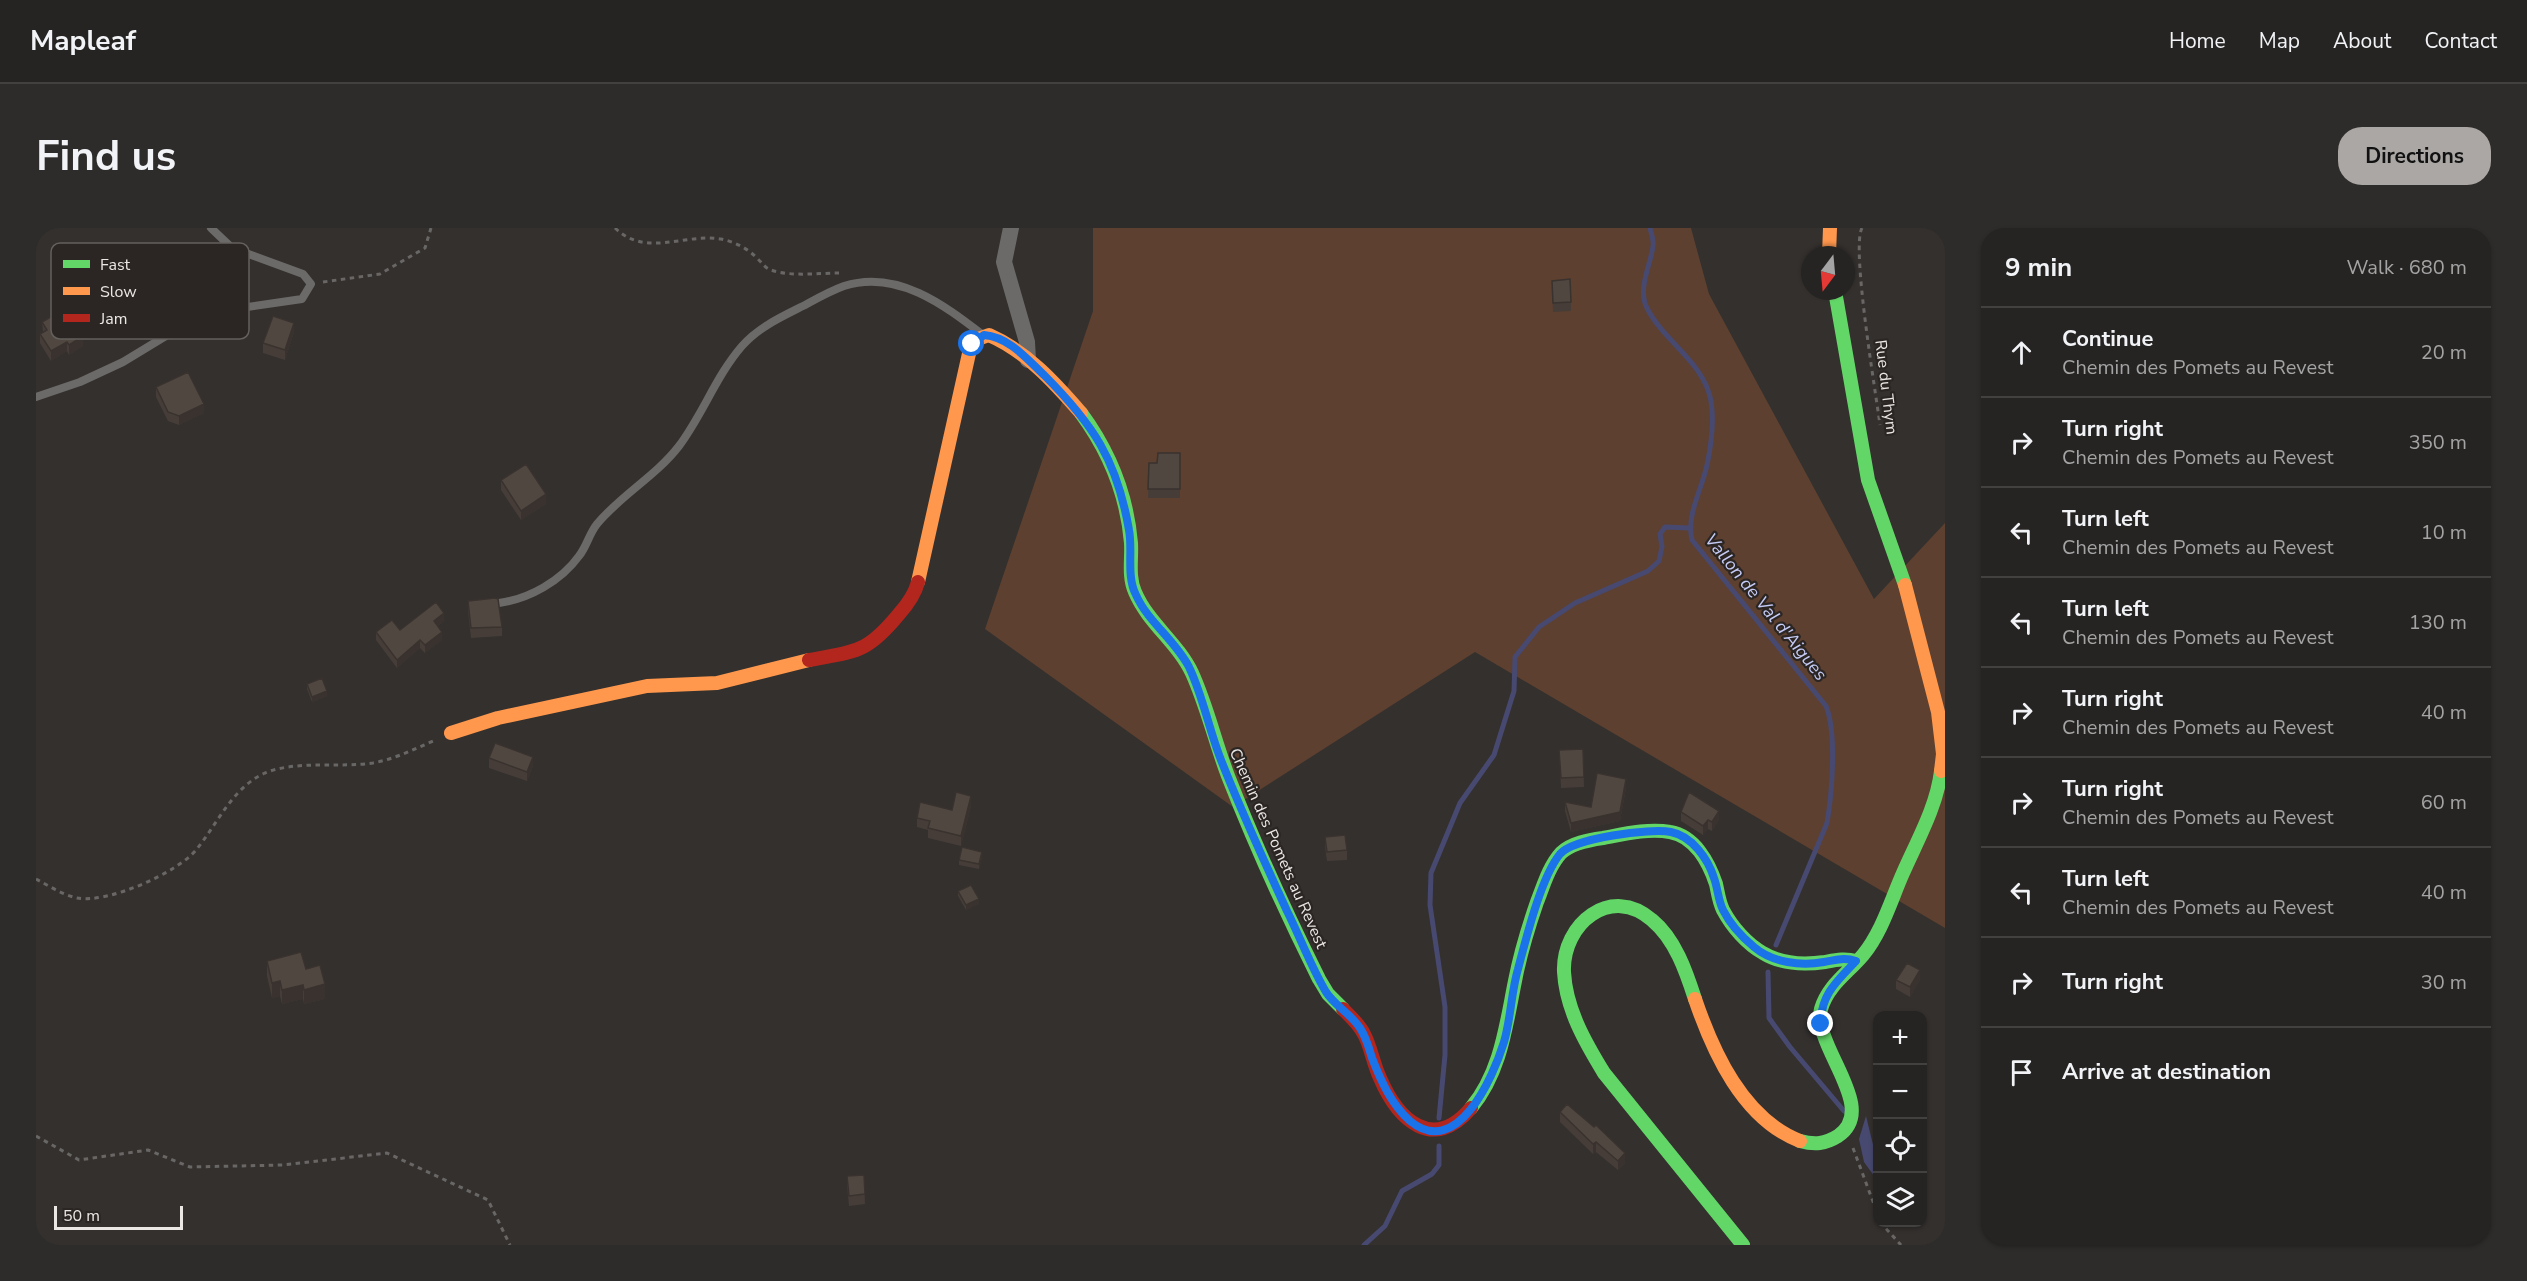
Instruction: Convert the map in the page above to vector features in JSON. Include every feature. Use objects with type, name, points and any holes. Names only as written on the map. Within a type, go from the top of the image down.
[{"type":"street","points":[[1011,228],[1004,262],[1028,342],[1028,360]]},
{"type":"street","points":[[1828,246],[1830,228]]},
{"type":"street","points":[[1743,1245],[1604,1073],[1592,1054],[1575,1016],[1564,974],[1567,948],[1580,922],[1597,910],[1614,906],[1626,907],[1645,914],[1662,930],[1679,959],[1689,980],[1714,1053],[1746,1097],[1778,1128],[1806,1145],[1829,1141],[1844,1130],[1850,1119],[1853,1107],[1825,1038],[1821,1017],[1825,999],[1830,989],[1856,961],[1877,933],[1925,823],[1940,782],[1943,754],[1938,712],[1911,602],[1868,480],[1837,300]]},
{"type":"street","points":[[451,733],[498,718],[647,686],[717,683],[807,660],[852,652],[873,643],[908,603],[917,586],[970,349],[975,340],[984,335]]},
{"type":"street","name":"Chemin des Pomets au Revest","points":[[984,335],[996,337],[1028,360],[1068,400],[1099,440],[1115,475],[1124,507],[1131,542],[1134,592],[1175,645],[1191,670],[1221,759],[1264,864],[1322,985],[1331,999],[1362,1029],[1386,1091],[1413,1123],[1429,1132],[1447,1130],[1463,1119],[1477,1099],[1503,1044],[1516,974],[1543,890],[1562,852],[1573,846],[1637,833],[1663,831],[1677,834],[1692,843],[1704,858],[1713,874],[1725,914],[1740,934],[1759,951],[1790,963],[1814,963],[1845,958],[1856,961]]},
{"type":"lane","points":[[211,228],[227,243]]},
{"type":"lane","points":[[249,254],[303,274],[310,284],[302,299],[249,307]]},
{"type":"lane","points":[[499,603],[523,598],[537,591],[574,562],[598,523],[680,445],[729,364],[758,330],[773,320],[843,286],[879,282],[915,290],[951,311],[984,335]]},
{"type":"lane","points":[[36,398],[80,382],[123,362],[162,339]]},
{"type":"path","points":[[310,284],[380,274],[425,248],[431,228]]},
{"type":"path","points":[[615,228],[638,242],[656,244],[687,239],[719,239],[736,243],[748,250],[771,270],[850,273],[866,282]]},
{"type":"path","name":"Rue du Thym","points":[[1862,228],[1859,234],[1859,265],[1881,435]]},
{"type":"path","points":[[36,879],[69,896],[79,898],[97,898],[116,893],[175,868],[187,860],[236,794],[245,785],[262,775],[283,768],[351,765],[385,760],[451,733]]},
{"type":"path","points":[[1844,1130],[1873,1202]]},
{"type":"path","points":[[36,1136],[79,1160],[148,1150],[190,1167],[284,1165],[387,1153],[488,1200],[510,1245]]},
{"type":"path","points":[[1885,1227],[1901,1245]]},
{"type":"shaded area","points":[[1093,228],[1691,228],[1709,294],[1874,599],[1945,523],[1945,928],[1475,652],[1233,807],[985,629],[1093,311]]},
{"type":"water","points":[[1866,1116],[1873,1145],[1873,1174],[1864,1162],[1859,1139]]},
{"type":"building","points":[[1570,279],[1571,302],[1553,303],[1552,281]]},
{"type":"building","points":[[273,316],[294,323],[285,350],[263,343]]},
{"type":"building","points":[[51,317],[51,339],[78,339],[69,345],[67,342],[51,351],[40,334],[47,330],[42,322]]},
{"type":"building","points":[[188,372],[204,404],[179,416],[168,412],[156,387]]},
{"type":"building","points":[[1158,453],[1180,453],[1180,489],[1148,489],[1149,463],[1157,463]]},
{"type":"building","points":[[526,464],[546,494],[521,511],[501,480]]},
{"type":"building","points":[[498,599],[502,627],[471,628],[468,601]]},
{"type":"building","points":[[436,602],[444,613],[434,621],[442,632],[425,645],[420,640],[397,660],[376,632],[392,620],[400,630]]},
{"type":"building","points":[[322,678],[327,691],[312,697],[307,684]]},
{"type":"building","points":[[495,743],[533,757],[527,772],[489,758]]},
{"type":"building","points":[[1583,749],[1584,777],[1561,778],[1559,750]]},
{"type":"building","points":[[1597,773],[1626,779],[1620,812],[1571,823],[1565,802],[1591,807]]},
{"type":"building","points":[[956,792],[971,796],[961,836],[928,828],[930,821],[917,818],[920,802],[952,810]]},
{"type":"building","points":[[1689,792],[1719,811],[1712,822],[1708,820],[1703,826],[1681,812]]},
{"type":"building","points":[[1345,835],[1347,850],[1327,852],[1325,837]]},
{"type":"building","points":[[962,847],[982,852],[979,864],[959,860]]},
{"type":"building","points":[[971,885],[979,899],[966,905],[958,891]]},
{"type":"building","points":[[301,952],[306,969],[320,965],[325,984],[304,990],[303,985],[282,990],[280,981],[272,983],[267,961]]},
{"type":"building","points":[[1907,963],[1920,970],[1910,987],[1896,980]]},
{"type":"building","points":[[1567,1104],[1594,1127],[1596,1125],[1625,1153],[1618,1161],[1596,1142],[1593,1144],[1560,1112]]},
{"type":"building","points":[[864,1175],[865,1194],[849,1196],[847,1176]]},
{"type":"waterway","name":"Vallon de Val d'Aigues","points":[[1650,228],[1653,244],[1644,285],[1644,301],[1654,320],[1700,375],[1707,387],[1712,408],[1710,450],[1691,521],[1692,540],[1826,706],[1832,732],[1827,823],[1776,945]]},
{"type":"waterway","points":[[1439,1118],[1445,1055],[1445,1007],[1430,905],[1431,873],[1460,803],[1494,755],[1514,691],[1515,657],[1539,627],[1575,603],[1648,571],[1659,561],[1662,547],[1660,534],[1665,527],[1689,528]]},
{"type":"waterway","name":"Vallon de Val d'Aigues","points":[[1768,972],[1769,1018],[1790,1047],[1844,1111]]},
{"type":"waterway","points":[[1364,1245],[1385,1226],[1402,1191],[1432,1174],[1439,1165],[1439,1146]]},
{"type":"traffic: fast","points":[[1837,300],[1868,480],[1905,585]]},
{"type":"traffic: fast","points":[[1081,413],[1108,458],[1121,491],[1129,525],[1131,574],[1135,592],[1147,614],[1179,652],[1192,673],[1228,776],[1271,879],[1319,979],[1328,994],[1343,1009]]},
{"type":"traffic: fast","points":[[1800,1141],[1810,1143],[1829,1141],[1838,1136],[1849,1124],[1852,1110],[1849,1093],[1826,1041],[1821,1024],[1821,1009],[1828,993],[1863,955],[1881,926],[1931,810],[1941,771]]},
{"type":"traffic: fast","points":[[1471,1108],[1496,1064],[1522,951],[1544,883],[1557,858],[1575,844],[1645,831],[1662,831],[1679,835],[1694,845],[1705,859],[1716,884],[1723,910],[1735,929],[1751,945],[1770,957],[1793,963],[1817,963],[1844,959],[1856,961]]},
{"type":"traffic: fast","points":[[1695,999],[1684,967],[1667,936],[1652,920],[1636,910],[1621,906],[1606,908],[1592,914],[1580,925],[1571,939],[1564,972],[1568,999],[1590,1049],[1604,1073],[1743,1245]]},
{"type":"traffic: slow","points":[[1829,246],[1830,228]]},
{"type":"traffic: slow","points":[[918,582],[970,349],[975,340],[989,335],[1015,350],[1050,379],[1081,413]]},
{"type":"traffic: slow","points":[[1905,585],[1938,712],[1943,754],[1941,771]]},
{"type":"traffic: slow","points":[[451,733],[498,718],[647,686],[717,683],[809,660]]},
{"type":"traffic: slow","points":[[1695,999],[1721,1061],[1746,1100],[1780,1131],[1800,1141]]},
{"type":"traffic: jam","points":[[809,660],[850,652],[869,643],[888,627],[905,607],[918,582]]},
{"type":"traffic: jam","points":[[1343,1009],[1362,1030],[1388,1093],[1396,1107],[1407,1118],[1418,1126],[1430,1129],[1443,1128],[1457,1121],[1471,1108]]},
{"type":"route","points":[[972,344],[979,337],[989,335],[1007,343],[1022,354],[1068,400],[1090,425],[1099,440],[1115,475],[1124,507],[1131,542],[1134,592],[1140,603],[1175,645],[1191,670],[1207,722],[1264,864],[1325,991],[1362,1029],[1386,1091],[1413,1123],[1429,1132],[1440,1132],[1455,1126],[1470,1111],[1492,1071],[1503,1044],[1516,974],[1543,890],[1562,852],[1581,843],[1653,831],[1670,832],[1684,837],[1698,850],[1713,874],[1720,904],[1725,914],[1740,934],[1759,951],[1774,959],[1790,963],[1803,964],[1845,958],[1856,961],[1830,989],[1821,1010],[1821,1024]]}]
